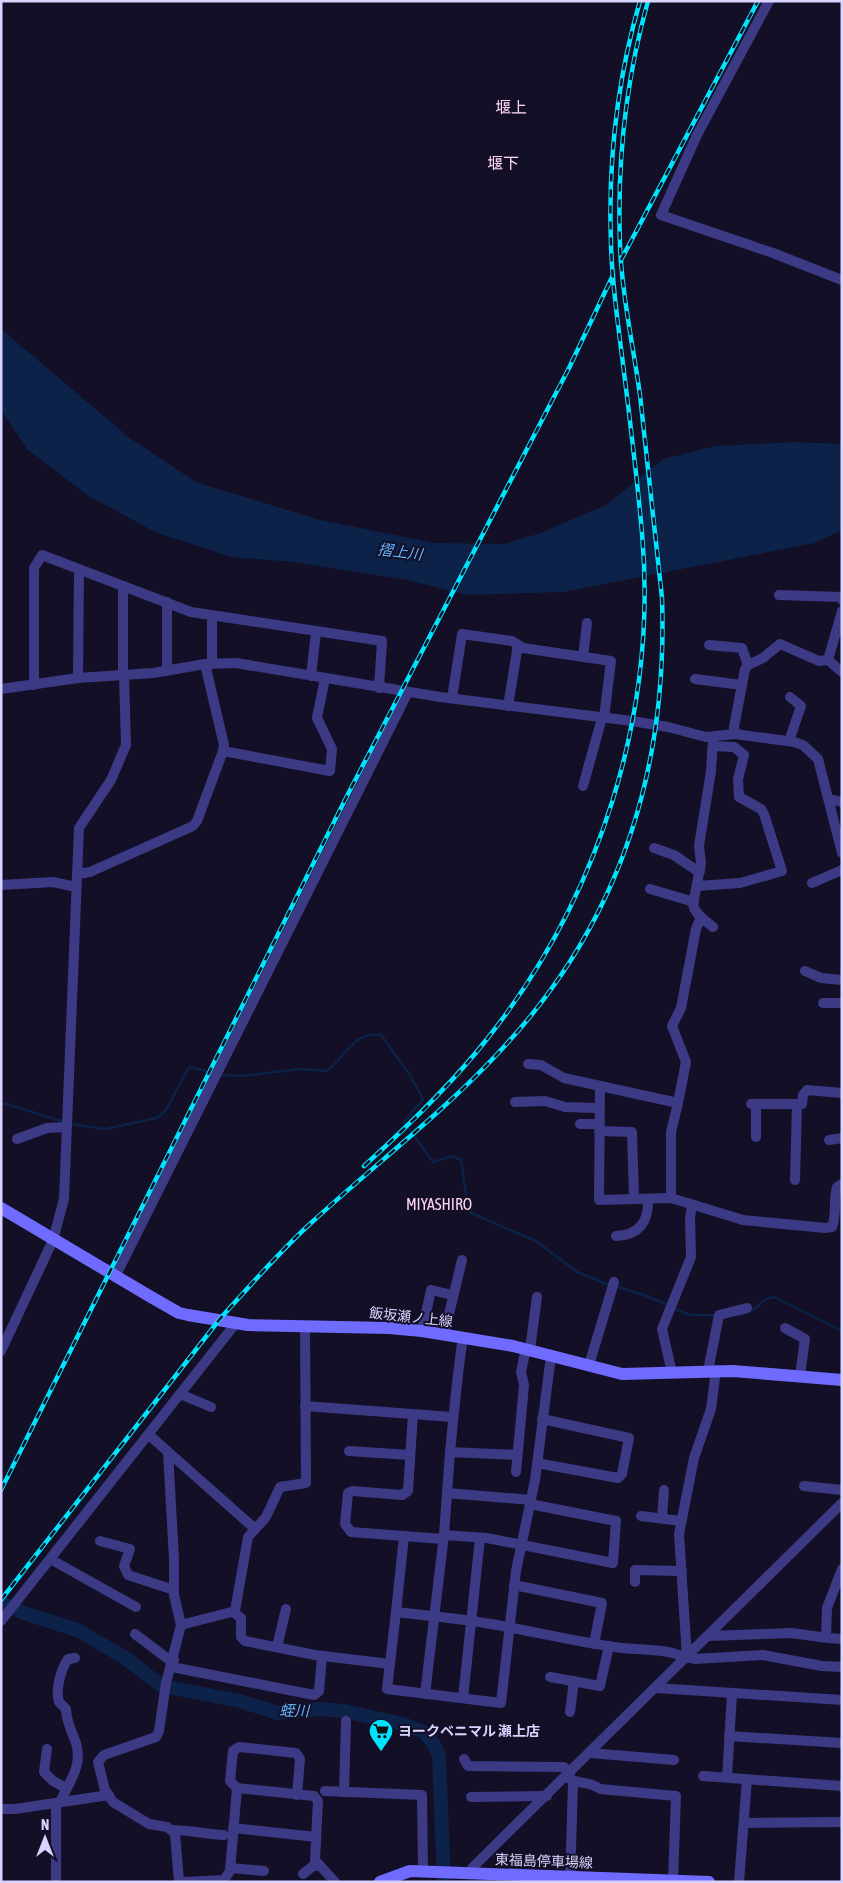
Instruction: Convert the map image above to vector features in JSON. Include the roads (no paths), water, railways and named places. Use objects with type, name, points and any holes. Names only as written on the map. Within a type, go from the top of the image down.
[{"type":"main road","name":"飯坂瀬ノ上線","points":[[3,1211],[180,1313],[236,1323],[389,1328],[444,1334],[528,1349],[622,1374],[712,1371],[800,1375],[842,1380]]},
{"type":"main road","name":"東福島停車場線","points":[[380,1882],[403,1872],[470,1873],[525,1879],[709,1882]]},
{"type":"street","points":[[769,1],[697,135],[661,215],[773,253],[842,280]]},
{"type":"street","points":[[34,684],[34,568],[42,555],[191,612],[382,641],[379,688]]},
{"type":"street","points":[[78,678],[79,569]]},
{"type":"street","points":[[1,1351],[53,1240],[64,1199],[79,828],[111,780],[126,745],[123,586]]},
{"type":"street","points":[[780,595],[841,596],[842,600]]},
{"type":"street","points":[[167,602],[167,671]]},
{"type":"street","points":[[828,660],[842,612]]},
{"type":"street","points":[[77,874],[90,872],[193,826],[197,821],[224,745],[208,664],[212,616]]},
{"type":"street","points":[[583,657],[587,623]]},
{"type":"street","points":[[311,676],[316,632]]},
{"type":"street","points":[[452,698],[462,634],[512,641],[523,648],[611,661],[603,718],[583,786]]},
{"type":"street","points":[[736,734],[734,728],[745,669],[748,665],[763,658],[780,644],[819,661],[828,660],[842,672]]},
{"type":"street","points":[[508,706],[518,645]]},
{"type":"street","points":[[709,645],[742,648],[748,665]]},
{"type":"street","points":[[1,689],[78,678],[167,671],[208,664],[236,663],[379,688],[668,727],[734,747],[744,755],[738,779],[739,797],[761,809],[764,814],[782,871],[740,883],[697,886]]},
{"type":"street","points":[[223,751],[330,770],[332,749],[318,724],[317,718],[325,678]]},
{"type":"street","points":[[696,679],[742,685]]},
{"type":"street","points":[[115,1276],[408,692]]},
{"type":"street","points":[[789,741],[801,706],[790,697]]},
{"type":"street","points":[[713,742],[736,734],[789,741],[803,745],[818,759],[842,853]]},
{"type":"street","points":[[713,742],[699,846],[700,870],[694,902],[694,908],[713,927]]},
{"type":"street","points":[[829,799],[842,802]]},
{"type":"street","points":[[654,848],[674,855],[700,870]]},
{"type":"street","points":[[812,883],[842,870]]},
{"type":"street","points":[[1,885],[53,882],[76,887]]},
{"type":"street","points":[[650,889],[694,902]]},
{"type":"street","points":[[671,1198],[671,1132],[686,1062],[672,1026],[681,1008],[696,929],[701,917]]},
{"type":"street","points":[[805,971],[821,978],[842,980]]},
{"type":"street","points":[[823,1003],[842,1003]]},
{"type":"street","points":[[528,1064],[541,1065],[559,1077],[678,1103]]},
{"type":"street","points":[[600,1086],[598,1108],[599,1200],[671,1198],[743,1220],[825,1228],[832,1227],[835,1194],[837,1187],[842,1184]]},
{"type":"street","points":[[756,1137],[753,1104],[802,1104],[803,1095],[807,1090],[842,1093]]},
{"type":"street","points":[[515,1102],[545,1101],[565,1107],[598,1108]]},
{"type":"street","points":[[795,1180],[797,1104]]},
{"type":"street","points":[[580,1124],[632,1132],[634,1199]]},
{"type":"street","points":[[17,1139],[47,1128],[66,1128]]},
{"type":"street","points":[[829,1140],[842,1138]]},
{"type":"street","points":[[616,1236],[631,1235],[639,1228],[646,1219],[648,1199]]},
{"type":"street","points":[[672,1373],[662,1329],[669,1306],[691,1257],[690,1218],[692,1205]]},
{"type":"street","points":[[444,1334],[452,1294],[462,1260]]},
{"type":"street","points":[[589,1365],[614,1282]]},
{"type":"street","points":[[422,1331],[431,1290],[452,1294]]},
{"type":"street","points":[[516,1472],[524,1385],[521,1372],[528,1349],[536,1297]]},
{"type":"street","points":[[686,1658],[679,1536],[681,1521],[694,1458],[711,1409],[712,1371],[720,1315],[747,1308]]},
{"type":"street","points":[[1,1621],[52,1560],[236,1323]]},
{"type":"street","points":[[181,1625],[235,1612],[248,1537],[254,1528],[266,1517],[280,1487],[306,1483],[305,1326]]},
{"type":"street","points":[[785,1328],[805,1339],[800,1375]]},
{"type":"street","points":[[425,1694],[443,1537],[452,1417],[463,1338]]},
{"type":"street","points":[[404,1536],[387,1689],[501,1703],[514,1585],[531,1502],[551,1356]]},
{"type":"street","points":[[180,1394],[211,1407]]},
{"type":"street","points":[[305,1406],[452,1417]]},
{"type":"street","points":[[413,1414],[408,1491],[402,1495],[352,1491],[348,1493],[345,1524],[351,1532],[404,1536],[480,1538],[613,1563],[616,1521],[531,1502],[447,1493]]},
{"type":"street","points":[[537,1463],[618,1478],[622,1474],[629,1438],[542,1420]]},
{"type":"street","points":[[149,1435],[254,1528]]},
{"type":"street","points":[[349,1451],[410,1455]]},
{"type":"street","points":[[168,1452],[174,1590],[181,1625],[173,1663],[165,1688],[159,1731],[156,1737],[104,1755],[98,1760],[105,1790],[113,1802],[149,1824],[167,1827],[175,1833],[179,1882]]},
{"type":"street","points":[[450,1452],[517,1455]]},
{"type":"street","points":[[804,1486],[842,1490]]},
{"type":"street","points":[[662,1518],[664,1490]]},
{"type":"street","points":[[470,1873],[547,1796],[570,1777],[590,1753],[842,1503]]},
{"type":"street","points":[[641,1516],[681,1521]]},
{"type":"street","points":[[463,1698],[480,1538]]},
{"type":"street","points":[[100,1541],[130,1549],[124,1566],[128,1575],[174,1590]]},
{"type":"street","points":[[52,1560],[136,1607]]},
{"type":"street","points":[[635,1582],[635,1570],[682,1571]]},
{"type":"street","points":[[828,1638],[826,1635],[827,1608],[842,1570]]},
{"type":"street","points":[[514,1585],[602,1603],[594,1644]]},
{"type":"street","points":[[277,1647],[286,1609]]},
{"type":"street","points":[[233,1612],[241,1618],[241,1636],[245,1641],[322,1656],[390,1664]]},
{"type":"street","points":[[396,1612],[472,1621],[594,1644],[675,1652],[686,1658],[763,1655],[842,1667]]},
{"type":"street","points":[[708,1636],[791,1633],[842,1639]]},
{"type":"street","points":[[135,1634],[173,1663],[314,1695],[319,1691],[322,1656]]},
{"type":"street","points":[[550,1677],[600,1686],[608,1646]]},
{"type":"street","points":[[56,1882],[58,1802],[77,1771],[77,1746],[66,1709],[58,1697],[64,1665],[68,1660],[75,1658]]},
{"type":"street","points":[[570,1712],[574,1681]]},
{"type":"street","points":[[656,1688],[842,1700]]},
{"type":"street","points":[[727,1777],[732,1694]]},
{"type":"street","points":[[344,1792],[346,1721]]},
{"type":"street","points":[[729,1736],[842,1743]]},
{"type":"street","points":[[297,1795],[300,1759],[296,1753],[239,1747],[233,1751],[230,1781],[236,1788],[297,1795],[314,1796],[318,1802],[315,1860],[318,1866],[333,1877],[335,1882]]},
{"type":"street","points":[[47,1749],[44,1772],[53,1781],[66,1788]]},
{"type":"street","points":[[590,1753],[674,1760]]},
{"type":"street","points":[[464,1759],[468,1766],[564,1767],[570,1777],[570,1880]]},
{"type":"street","points":[[703,1776],[842,1786]]},
{"type":"street","points":[[570,1777],[593,1784],[600,1789],[676,1796],[664,1881]]},
{"type":"street","points":[[739,1882],[747,1779]]},
{"type":"street","points":[[184,1882],[224,1880],[230,1868],[236,1788]]},
{"type":"street","points":[[324,1791],[422,1795],[423,1872]]},
{"type":"street","points":[[1,1809],[15,1809],[109,1795]]},
{"type":"street","points":[[471,1797],[547,1796]]},
{"type":"street","points":[[744,1823],[842,1822]]},
{"type":"street","points":[[233,1828],[316,1837]]},
{"type":"street","points":[[172,1830],[190,1829],[200,1833],[224,1835]]},
{"type":"street","points":[[303,1874],[313,1866],[318,1866]]},
{"type":"street","points":[[230,1868],[264,1872]]},
{"type":"water","name":"摺上川","points":[[1,329],[131,439],[196,482],[320,520],[434,543],[504,544],[541,533],[606,505],[663,459],[716,446],[794,442],[842,444],[842,530],[815,543],[563,592],[467,595],[407,580],[293,562],[231,557],[155,532],[87,495],[27,449],[1,410]]},
{"type":"waterway","points":[[220,1075],[242,1076],[300,1069],[327,1071],[356,1041],[371,1035],[381,1035],[408,1072],[423,1099],[404,1122],[433,1162],[452,1156],[461,1160],[467,1203],[471,1213],[536,1241],[577,1272],[609,1285]]},
{"type":"waterway","points":[[70,1124],[105,1129],[157,1118],[166,1110],[189,1067],[215,1073]]},
{"type":"waterway","points":[[1,1104],[7,1104],[64,1122]]},
{"type":"waterway","points":[[614,1286],[668,1305]]},
{"type":"waterway","points":[[736,1315],[749,1312],[768,1298],[774,1297],[842,1331]]},
{"type":"waterway","points":[[673,1308],[690,1315],[716,1315]]},
{"type":"waterway","name":"蛭川","points":[[1,1603],[24,1613],[77,1630],[124,1657],[162,1686],[240,1701],[278,1713],[320,1709],[344,1711],[403,1724],[424,1732],[435,1746],[439,1757],[444,1882]]},
{"type":"railway","points":[[364,1166],[459,1073],[487,1039],[526,984],[561,926],[589,864],[612,801],[630,735],[640,668],[645,601],[642,533],[614,289],[610,214],[613,152],[620,91],[625,61],[640,1]]},
{"type":"railway","points":[[1,1600],[219,1320],[287,1246],[311,1223],[432,1117],[501,1050],[542,1001],[577,950],[606,896],[628,840],[645,783],[656,723],[662,661],[662,598],[640,395],[625,301],[619,214],[622,153],[629,91],[640,31],[648,1]]},
{"type":"railway","points":[[621,260],[758,1]]},
{"type":"railway","points":[[1,1490],[347,796],[569,368],[613,275]]},
{"type":"place","name":"ヨークベニマル 瀬上店","points":[[381,1752]]},
{"type":"district","name":"堰上","points":[[511,107]]},
{"type":"district","name":"堰下","points":[[503,163]]},
{"type":"district","name":"MIYASHIRO","points":[[439,1204]]}]
